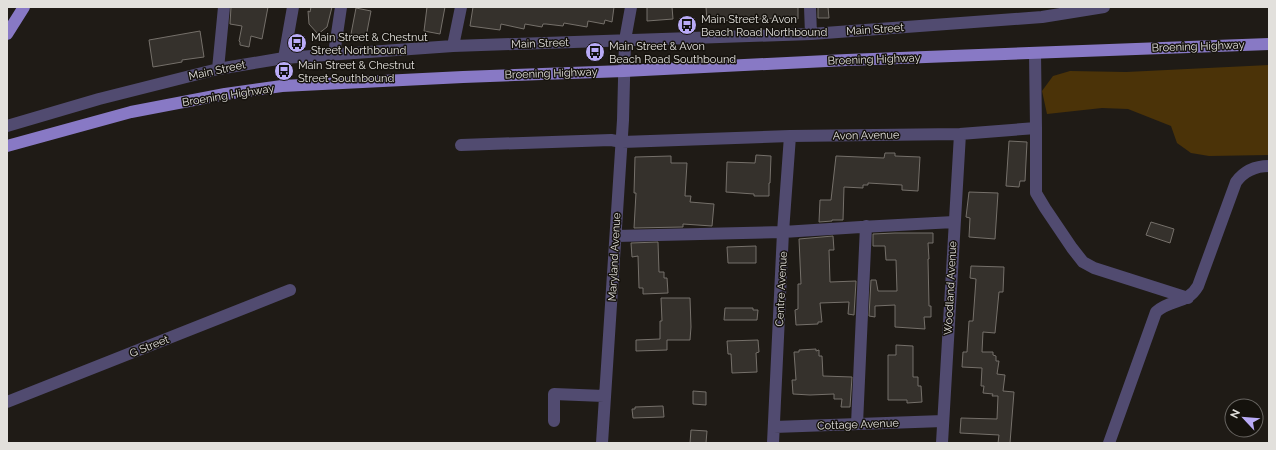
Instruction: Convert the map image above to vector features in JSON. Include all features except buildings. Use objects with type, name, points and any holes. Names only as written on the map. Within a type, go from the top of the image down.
[{"type":"main road","points":[[7,34],[24,7]]},
{"type":"main road","name":"Broening Highway","points":[[7,146],[131,112],[225,94],[282,86],[847,60],[1269,44]]},
{"type":"street","points":[[218,69],[224,7]]},
{"type":"street","points":[[284,58],[293,7]]},
{"type":"street","points":[[334,54],[341,7]]},
{"type":"street","points":[[454,46],[461,7]]},
{"type":"street","name":"Maryland Avenue","points":[[602,443],[622,142],[625,40],[631,7]]},
{"type":"street","points":[[810,7],[811,34]]},
{"type":"street","points":[[1033,7],[1042,17]]},
{"type":"street","name":"Main Street","points":[[7,126],[99,99],[218,69],[284,58],[454,46],[811,34],[1042,17],[1104,7]]},
{"type":"street","points":[[1035,53],[1036,193],[1044,208],[1083,262],[1094,268],[1188,298]]},
{"type":"street","name":"Avon Avenue","points":[[461,145],[611,140],[622,142],[790,136],[960,134],[1036,128]]},
{"type":"street","name":"Woodland Avenue","points":[[942,443],[960,134]]},
{"type":"street","name":"Centre Avenue","points":[[773,443],[783,232],[790,136]]},
{"type":"street","points":[[1156,312],[1167,304],[1188,298],[1194,293],[1198,286],[1236,182],[1240,176],[1253,168],[1269,166]]},
{"type":"street","points":[[616,236],[783,232],[954,222]]},
{"type":"street","points":[[857,424],[866,226]]},
{"type":"street","points":[[1109,443],[1156,312],[1158,302],[1156,294],[1150,288],[1140,283]]},
{"type":"street","name":"G Street","points":[[7,402],[290,290]]},
{"type":"street","points":[[554,421],[554,394],[604,396]]},
{"type":"street","name":"Cottage Avenue","points":[[774,428],[943,420]]},
{"type":"shaded area","points":[[1269,65],[1269,155],[1209,156],[1191,153],[1177,143],[1171,126],[1128,109],[1102,108],[1047,114],[1042,91],[1053,76],[1070,71],[1126,72]]},
{"type":"place","name":"Main Street & Avon Beach Road Northbound","points":[[687,25]]},
{"type":"place","name":"Main Street & Chestnut Street Northbound","points":[[297,43]]},
{"type":"place","name":"Main Street & Avon Beach Road Southbound","points":[[595,52]]},
{"type":"place","name":"Main Street & Chestnut Street Southbound","points":[[284,71]]}]
